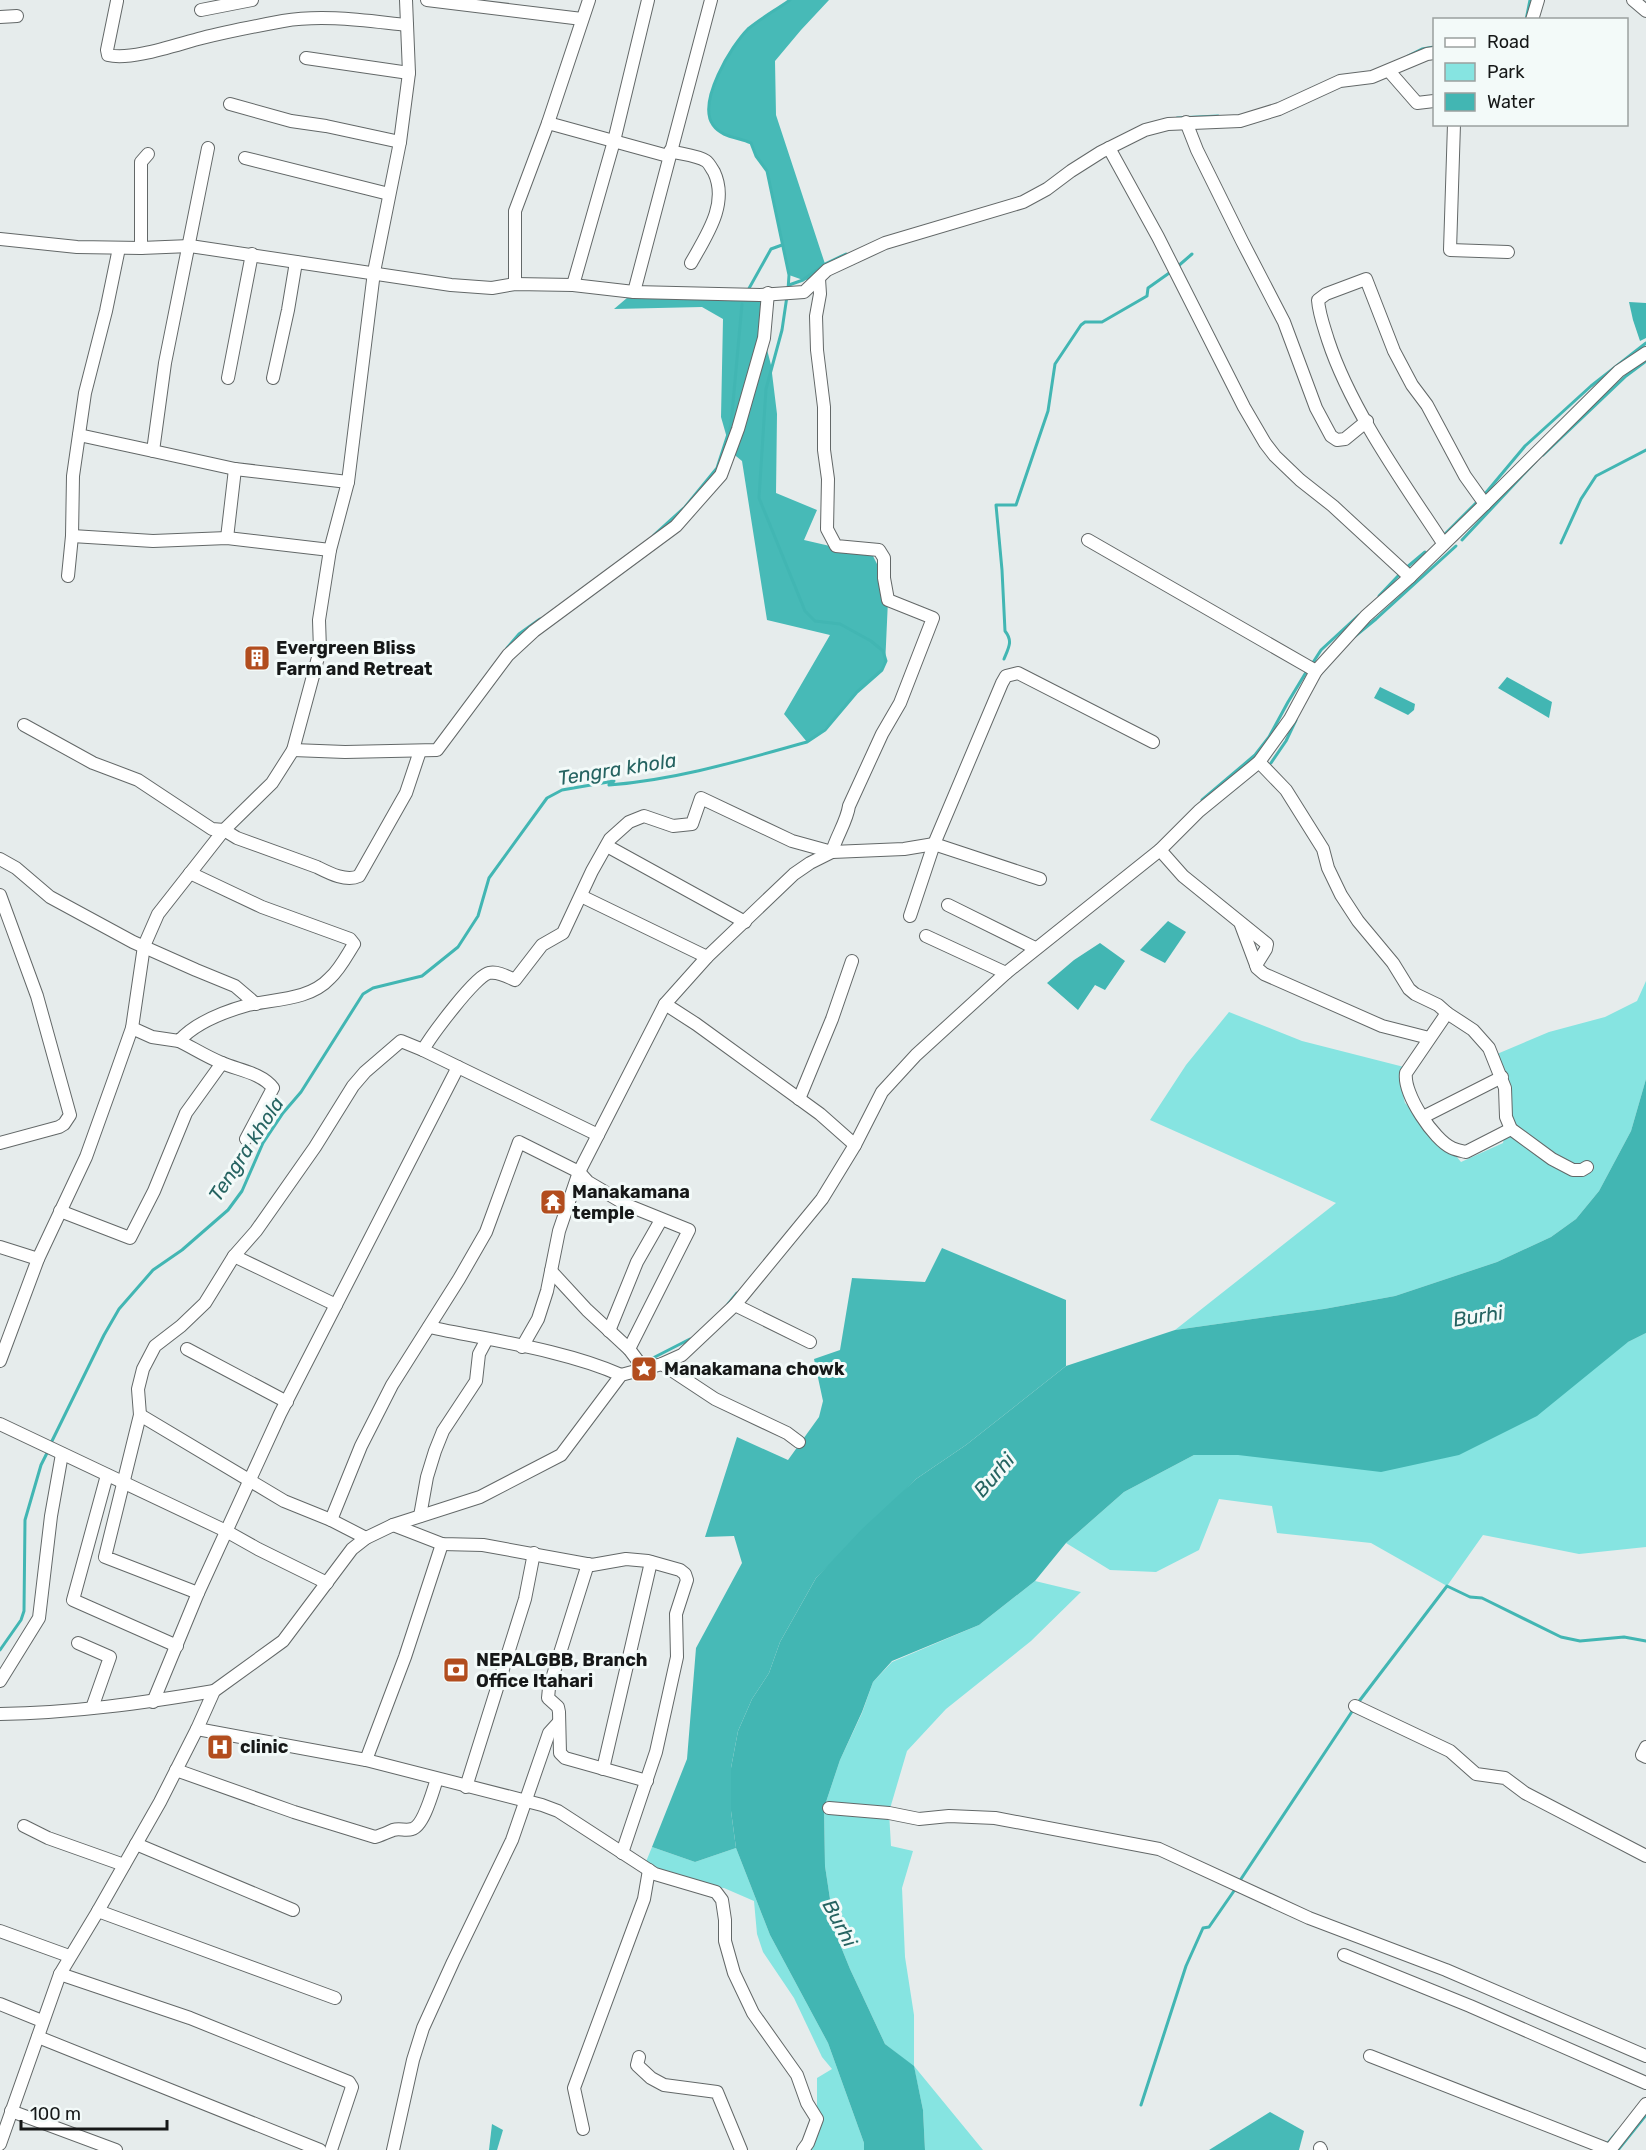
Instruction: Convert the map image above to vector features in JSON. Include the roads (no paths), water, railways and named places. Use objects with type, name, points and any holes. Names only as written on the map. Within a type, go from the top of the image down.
[{"type":"street","points":[[201,10],[252,0]]},
{"type":"street","points":[[0,1361],[38,1259],[86,1156],[132,1028],[144,946],[158,914],[224,830],[272,783],[293,750],[320,650],[319,620],[330,550],[348,482],[374,272],[400,142],[409,73],[406,0]]},
{"type":"street","points":[[427,0],[582,19]]},
{"type":"street","points":[[515,284],[515,211],[548,123],[589,0]]},
{"type":"street","points":[[573,285],[614,141],[648,0]]},
{"type":"street","points":[[634,292],[711,0]]},
{"type":"street","points":[[1533,18],[1538,0]]},
{"type":"street","points":[[1633,0],[1646,11]]},
{"type":"street","points":[[117,1],[107,50],[108,55],[115,57],[144,53],[205,37],[286,21],[343,19],[407,26]]},
{"type":"street","points":[[0,17],[17,16]]},
{"type":"street","points":[[0,239],[77,248],[190,246],[451,285],[492,288],[515,284],[573,285],[634,292],[760,295],[799,293],[804,292],[827,270],[885,243],[1023,202],[1109,148],[1145,129],[1186,122],[1240,122],[1279,109],[1340,81],[1372,77],[1433,53]]},
{"type":"street","points":[[306,58],[409,73]]},
{"type":"street","points":[[1389,71],[1417,103],[1433,101]]},
{"type":"street","points":[[230,104],[291,121],[400,142]]},
{"type":"street","points":[[1186,122],[1197,150],[1284,322],[1316,408],[1331,436],[1337,440],[1345,440],[1367,421]]},
{"type":"street","points":[[548,123],[614,141],[706,161],[718,182],[720,194],[712,225],[691,263]]},
{"type":"street","points":[[1454,126],[1450,250],[1508,252]]},
{"type":"street","points":[[153,451],[165,363],[208,148]]},
{"type":"street","points":[[1109,148],[1265,443],[1299,480],[1333,506],[1410,577]]},
{"type":"street","points":[[141,248],[141,162],[148,154]]},
{"type":"street","points":[[245,158],[388,194]]},
{"type":"street","points":[[68,576],[72,536],[73,476],[85,393],[119,248]]},
{"type":"street","points":[[228,378],[252,254]]},
{"type":"street","points":[[273,378],[296,262]]},
{"type":"street","points":[[522,1347],[538,1319],[552,1271],[559,1231],[579,1172],[665,1004],[707,957],[794,874],[832,852],[849,806],[882,734],[900,703],[933,618],[888,600],[884,578],[884,558],[879,550],[836,546],[827,529],[828,479],[824,450],[824,408],[817,350],[816,316],[820,294],[819,279]]},
{"type":"street","points":[[1443,543],[1386,455],[1350,393],[1331,349],[1318,310],[1318,300],[1326,294],[1366,279],[1394,351],[1412,385],[1427,405],[1465,476],[1485,504]]},
{"type":"street","points":[[293,750],[437,750],[508,655],[534,631],[676,526],[721,475],[744,411],[764,338],[768,293]]},
{"type":"street","points":[[429,1327],[585,1362],[621,1375],[662,1364],[682,1355],[735,1305],[822,1199],[855,1145],[882,1092],[916,1055],[1035,948],[1160,850],[1199,811],[1259,762],[1290,719],[1312,668],[1410,577],[1619,371],[1646,353]]},
{"type":"street","points":[[79,435],[235,469],[348,482]]},
{"type":"street","points":[[227,537],[235,469]]},
{"type":"street","points":[[72,536],[153,541],[227,537],[330,550]]},
{"type":"street","points":[[1088,540],[1312,668]]},
{"type":"street","points":[[910,916],[934,844],[1006,676],[1018,673],[1153,742]]},
{"type":"street","points":[[24,725],[93,763],[138,780],[212,829],[224,830],[237,838],[329,873],[353,879],[359,876],[406,793],[420,751]]},
{"type":"street","points":[[1259,762],[1286,790],[1323,849],[1328,868],[1341,895],[1358,921],[1393,963],[1409,989],[1438,1005],[1473,1030],[1489,1048],[1502,1077],[1507,1100],[1506,1117],[1511,1130],[1552,1160],[1573,1170],[1582,1170],[1587,1167]]},
{"type":"street","points":[[423,1050],[432,1035],[477,980],[488,972],[515,980],[542,945],[563,933],[610,839],[629,822],[644,816],[673,826],[692,824],[701,798],[792,841],[832,852],[904,849],[934,844],[1040,879]]},
{"type":"street","points":[[607,846],[745,922]]},
{"type":"street","points":[[1160,850],[1183,876],[1267,944],[1256,965]]},
{"type":"street","points":[[0,859],[16,868],[50,897],[144,946],[235,986],[256,1004]]},
{"type":"street","points":[[178,1041],[190,1029],[218,1015],[256,1004],[289,998],[320,986],[330,978],[354,944],[350,939],[262,907],[190,873]]},
{"type":"street","points":[[0,895],[37,996],[70,1115],[59,1127],[0,1143]]},
{"type":"street","points":[[582,896],[707,957]]},
{"type":"street","points":[[948,904],[1035,948]]},
{"type":"street","points":[[1240,924],[1257,968],[1264,974],[1382,1026],[1429,1038]]},
{"type":"street","points":[[926,936],[1006,973]]},
{"type":"street","points":[[799,1100],[832,1019],[852,961]]},
{"type":"street","points":[[665,1004],[820,1114],[855,1145]]},
{"type":"street","points":[[1447,1013],[1406,1073],[1405,1079],[1412,1101],[1441,1139],[1451,1148],[1466,1152],[1511,1130]]},
{"type":"street","points":[[132,1028],[152,1037],[178,1041],[271,1084],[273,1088],[246,1139]]},
{"type":"street","points":[[198,1593],[105,1557],[140,1415],[138,1389],[143,1369],[155,1346],[205,1303],[234,1256],[256,1231],[365,1072],[401,1041],[598,1135]]},
{"type":"street","points":[[60,1211],[130,1239],[154,1191],[186,1113],[222,1063]]},
{"type":"street","points":[[153,1702],[248,1481],[458,1067]]},
{"type":"street","points":[[1423,1117],[1502,1077]]},
{"type":"street","points":[[331,1520],[361,1446],[392,1385],[486,1232],[519,1142],[579,1172],[588,1182],[614,1198],[689,1230],[629,1350]]},
{"type":"street","points":[[609,1331],[638,1262],[661,1220]]},
{"type":"street","points":[[0,1247],[38,1259]]},
{"type":"street","points":[[234,1256],[336,1305]]},
{"type":"street","points":[[552,1271],[629,1350],[644,1369]]},
{"type":"street","points":[[735,1305],[810,1342]]},
{"type":"street","points":[[420,1516],[427,1477],[435,1451],[443,1431],[476,1381],[479,1353],[487,1340]]},
{"type":"street","points":[[187,1349],[287,1402]]},
{"type":"street","points":[[662,1364],[715,1399],[787,1433],[799,1442]]},
{"type":"street","points":[[0,1714],[153,1702],[214,1691],[283,1641],[352,1549],[366,1538],[393,1525],[480,1497],[561,1455],[621,1375]]},
{"type":"street","points":[[140,1415],[284,1502],[331,1520],[366,1538]]},
{"type":"street","points":[[0,1424],[226,1531],[327,1583]]},
{"type":"street","points":[[0,1681],[39,1618],[51,1516],[62,1454]]},
{"type":"street","points":[[107,1474],[73,1600],[177,1646]]},
{"type":"street","points":[[393,1525],[442,1544],[483,1545],[588,1564],[626,1559],[651,1562],[681,1570],[685,1574],[687,1580],[675,1622],[677,1657],[656,1752],[622,1854]]},
{"type":"street","points":[[366,1760],[405,1657],[442,1544]]},
{"type":"street","points":[[466,1786],[525,1599],[534,1553]]},
{"type":"street","points":[[603,1769],[651,1562]]},
{"type":"street","points":[[588,1564],[549,1688],[548,1698],[558,1707],[560,1753],[564,1758],[647,1781]]},
{"type":"street","points":[[78,1643],[110,1657],[92,1708]]},
{"type":"street","points":[[0,2144],[60,1974],[136,1844],[197,1729],[214,1691]]},
{"type":"street","points":[[1355,1706],[1450,1750],[1476,1774],[1505,1778],[1525,1793],[1646,1856]]},
{"type":"street","points":[[393,2150],[413,2060],[423,2028],[499,1869],[549,1733],[559,1722]]},
{"type":"street","points":[[197,1729],[366,1760],[542,1805],[558,1811],[649,1870],[668,1879],[712,1889],[722,1900],[725,1920],[724,1941],[734,1973],[753,2013],[797,2075],[807,2103],[817,2119],[803,2150]]},
{"type":"street","points":[[1646,1747],[1642,1755],[1646,1757]]},
{"type":"street","points":[[176,1770],[294,1812],[375,1837],[399,1829],[416,1827],[423,1818],[437,1779]]},
{"type":"street","points":[[829,1809],[889,1812],[919,1819],[949,1816],[995,1818],[1159,1850],[1309,1918],[1446,1970],[1646,2056]]},
{"type":"street","points":[[24,1826],[48,1838],[124,1865]]},
{"type":"street","points":[[136,1844],[293,1910]]},
{"type":"street","points":[[583,2128],[574,2088],[644,1899],[649,1870]]},
{"type":"street","points":[[98,1911],[335,1998]]},
{"type":"street","points":[[0,1931],[69,1956]]},
{"type":"street","points":[[1344,1955],[1470,2006],[1646,2083]]},
{"type":"street","points":[[60,1974],[190,2018],[349,2082],[352,2087],[331,2150]]},
{"type":"street","points":[[0,2004],[42,2021]]},
{"type":"street","points":[[38,2037],[320,2150]]},
{"type":"street","points":[[1370,2056],[1610,2150],[1646,2104]]},
{"type":"street","points":[[639,2057],[637,2065],[663,2085],[717,2092],[741,2150]]},
{"type":"street","points":[[11,2111],[116,2150]]},
{"type":"water","points":[[1629,302],[1646,303],[1646,338],[1640,341],[1633,320]]},
{"type":"water","points":[[1507,677],[1552,702],[1549,718],[1498,688]]},
{"type":"water","points":[[1380,687],[1415,704],[1414,710],[1408,715],[1374,698]]},
{"type":"water","points":[[1168,921],[1186,932],[1165,963],[1140,950]]},
{"type":"water","points":[[1100,943],[1125,961],[1105,990],[1095,985],[1078,1010],[1047,983],[1074,960]]},
{"type":"water","name":"Burhi","points":[[1646,1079],[1646,1333],[1628,1342],[1537,1416],[1459,1455],[1381,1472],[1238,1455],[1194,1455],[1124,1492],[1066,1543],[1035,1581],[979,1625],[892,1661],[873,1682],[840,1760],[824,1808],[825,1866],[835,1932],[850,1969],[885,2044],[914,2066],[923,2110],[925,2150],[864,2150],[864,2143],[828,2043],[770,1935],[736,1848],[731,1811],[731,1768],[738,1731],[752,1699],[769,1673],[780,1642],[816,1578],[862,1529],[916,1479],[966,1445],[1066,1366],[1175,1330],[1324,1309],[1395,1296],[1497,1262],[1551,1237],[1576,1219],[1599,1191],[1631,1131]]},
{"type":"waterway","name":"Tengra khola","points":[[788,290],[789,275],[767,171],[756,156],[751,143],[731,137],[713,125],[709,115],[709,103],[718,75],[741,37],[758,21],[790,0]]},
{"type":"waterway","points":[[1526,18],[1530,0]]},
{"type":"waterway","points":[[1408,56],[1422,49],[1433,47]]},
{"type":"waterway","points":[[1177,118],[1218,116]]},
{"type":"waterway","points":[[747,292],[771,249],[782,245]]},
{"type":"waterway","points":[[789,285],[803,280],[825,264],[846,254]]},
{"type":"waterway","points":[[1177,267],[1192,254]]},
{"type":"waterway","points":[[1004,659],[1010,641],[1005,631],[996,505],[1016,505],[1048,411],[1055,364],[1081,325],[1085,322],[1102,322],[1147,296],[1148,288],[1172,271]]},
{"type":"waterway","name":"Tengra khola","points":[[50,1445],[119,1309],[153,1270],[182,1250],[228,1210],[242,1191],[263,1143],[283,1113],[301,1092],[363,994],[373,988],[422,976],[458,947],[478,916],[489,878],[547,798],[562,790],[614,781],[609,785],[684,774],[807,742],[825,730],[857,692],[882,670],[886,661],[883,651],[871,641],[840,624],[815,621],[805,611],[759,498],[766,389],[782,330],[787,296]]},
{"type":"waterway","points":[[654,535],[685,507],[717,468],[731,425],[742,304]]},
{"type":"waterway","points":[[1484,495],[1525,446],[1591,386],[1646,343]]},
{"type":"waterway","points":[[1543,455],[1626,376],[1646,361]]},
{"type":"waterway","points":[[1561,543],[1581,499],[1596,476],[1646,450]]},
{"type":"waterway","points":[[1462,540],[1536,461]]},
{"type":"waterway","points":[[1443,536],[1478,501]]},
{"type":"waterway","points":[[1354,637],[1456,546]]},
{"type":"waterway","points":[[1406,568],[1425,552]]},
{"type":"waterway","points":[[1379,596],[1398,576]]},
{"type":"waterway","points":[[1312,664],[1321,650],[1359,615]]},
{"type":"waterway","points":[[507,648],[519,634],[540,619]]},
{"type":"waterway","points":[[1202,800],[1255,755],[1269,737],[1308,669]]},
{"type":"waterway","points":[[1271,763],[1286,741],[1296,720]]},
{"type":"waterway","points":[[728,1304],[737,1293]]},
{"type":"waterway","points":[[649,1360],[690,1339]]},
{"type":"waterway","name":"Tengra khola","points":[[0,1650],[21,1620],[24,1611],[25,1520],[41,1465],[48,1451]]},
{"type":"waterway","points":[[1357,1704],[1447,1586],[1470,1597],[1482,1598],[1561,1637],[1580,1641],[1624,1637],[1646,1641]]},
{"type":"waterway","points":[[1239,1882],[1353,1710]]},
{"type":"waterway","points":[[1141,2105],[1186,1966],[1203,1928],[1209,1927],[1236,1888]]},
{"type":"waterway","points":[[1618,2150],[1646,2115]]},
{"type":"waterway","points":[[1608,2143],[1617,2132]]},
{"type":"place","name":"Evergreen Bliss Farm and Retreat","points":[[257,658]]},
{"type":"place","name":"Manakamana temple","points":[[553,1202]]},
{"type":"place","name":"Manakamana chowk","points":[[644,1369]]},
{"type":"place","name":"NEPALGBB, Branch Office Itahari","points":[[456,1670]]},
{"type":"place","name":"clinic","points":[[220,1747]]}]
